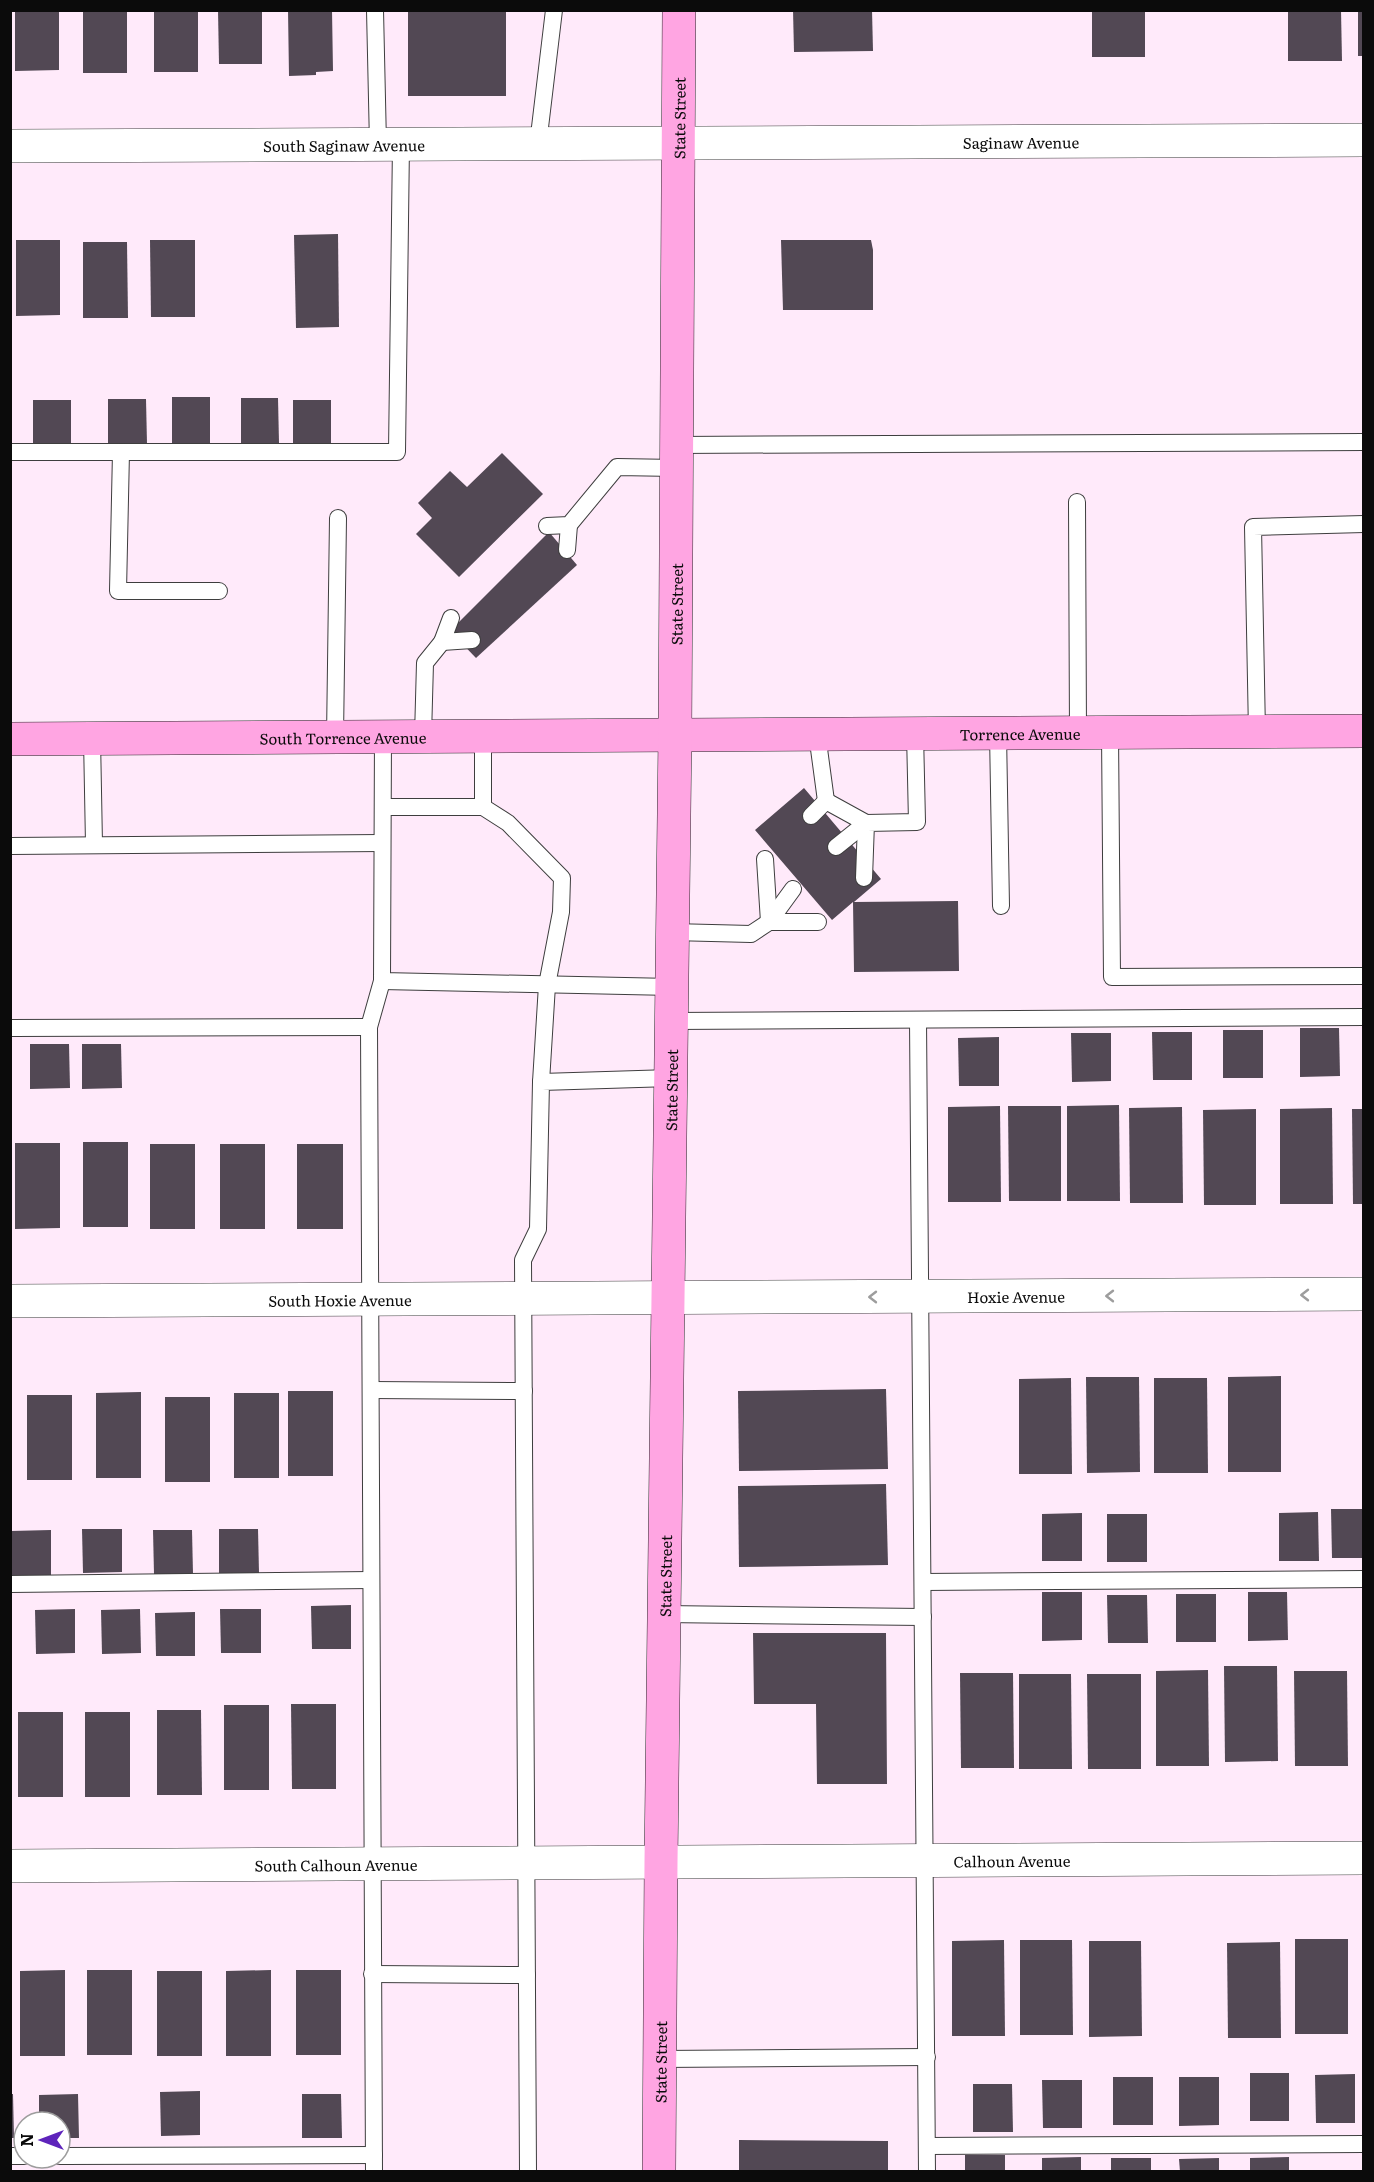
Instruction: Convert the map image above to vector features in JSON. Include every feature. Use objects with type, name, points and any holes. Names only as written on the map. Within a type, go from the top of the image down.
[{"type":"street","name":"State Street","points":[[659,2172],[675,735],[679,10]]},
{"type":"street","name":"Saginaw Avenue","points":[[678,144],[1364,140]]},
{"type":"street","name":"South Saginaw Avenue","points":[[10,146],[678,144]]},
{"type":"street","name":"Torrence Avenue","points":[[675,735],[1364,731]]},
{"type":"street","name":"South Torrence Avenue","points":[[10,739],[675,735]]},
{"type":"street","name":"Hoxie Avenue","points":[[668,1299],[1364,1294]]},
{"type":"street","name":"South Hoxie Avenue","points":[[10,1302],[668,1299]]},
{"type":"street","name":"Calhoun Avenue","points":[[661,1862],[1364,1858]]},
{"type":"street","name":"South Calhoun Avenue","points":[[10,1866],[661,1862]]},
{"type":"lane","points":[[10,452],[397,452],[389,144],[375,10]]},
{"type":"lane","points":[[538,144],[554,10]]},
{"type":"lane","points":[[567,550],[569,525],[617,467],[676,456],[1364,442]]},
{"type":"lane","points":[[121,452],[118,591],[219,591]]},
{"type":"lane","points":[[1077,502],[1078,733]]},
{"type":"lane","points":[[335,737],[338,518]]},
{"type":"lane","points":[[547,526],[569,525]]},
{"type":"lane","points":[[1257,732],[1253,527],[1364,525]]},
{"type":"lane","points":[[423,736],[424,663],[442,642],[451,618]]},
{"type":"lane","points":[[442,642],[472,640]]},
{"type":"lane","points":[[1110,732],[1112,977],[1364,976]]},
{"type":"lane","points":[[826,801],[866,823],[916,822],[915,733]]},
{"type":"lane","points":[[998,733],[1001,906]]},
{"type":"lane","points":[[817,734],[826,801]]},
{"type":"lane","points":[[72,2156],[374,2163],[369,1027],[382,981],[383,736]]},
{"type":"lane","points":[[483,736],[483,807]]},
{"type":"lane","points":[[92,738],[94,844]]},
{"type":"lane","points":[[811,816],[826,801]]},
{"type":"lane","points":[[383,807],[483,807],[508,823],[562,878],[561,912],[547,985],[541,1082],[538,1229],[524,1260],[528,2172]]},
{"type":"lane","points":[[836,847],[866,823]]},
{"type":"lane","points":[[864,878],[866,823]]},
{"type":"lane","points":[[10,846],[382,843]]},
{"type":"lane","points":[[765,859],[769,922]]},
{"type":"lane","points":[[672,932],[751,934],[769,922],[793,889]]},
{"type":"lane","points":[[769,922],[818,922]]},
{"type":"lane","points":[[382,981],[672,987]]},
{"type":"lane","points":[[671,1021],[1364,1017]]},
{"type":"lane","points":[[918,1020],[927,2172]]},
{"type":"lane","points":[[10,1028],[369,1027]]},
{"type":"lane","points":[[541,1082],[670,1078]]},
{"type":"lane","points":[[371,1390],[524,1392]]},
{"type":"lane","points":[[923,1582],[1364,1579]]},
{"type":"lane","points":[[10,1584],[371,1580]]},
{"type":"lane","points":[[664,1614],[923,1617]]},
{"type":"lane","points":[[372,1974],[527,1975]]},
{"type":"lane","points":[[660,2059],[927,2057]]},
{"type":"lane","points":[[927,2146],[1364,2144]]},
{"type":"building","points":[[15,10],[59,10],[59,70],[15,71]]},
{"type":"building","points":[[83,10],[127,10],[127,73],[83,73]]},
{"type":"building","points":[[154,10],[198,10],[198,72],[154,72]]},
{"type":"building","points":[[218,10],[262,10],[262,64],[219,64]]},
{"type":"building","points":[[288,10],[332,10],[333,71],[316,72],[316,75],[289,76]]},
{"type":"building","points":[[408,10],[506,10],[506,96],[408,96]]},
{"type":"building","points":[[793,10],[872,10],[873,51],[794,52]]},
{"type":"building","points":[[1092,10],[1145,10],[1145,57],[1092,57]]},
{"type":"building","points":[[1288,10],[1341,10],[1342,61],[1288,61]]},
{"type":"building","points":[[1358,10],[1364,10],[1364,56],[1358,56]]},
{"type":"building","points":[[338,234],[339,327],[296,328],[294,235]]},
{"type":"building","points":[[16,240],[60,240],[60,315],[16,316]]},
{"type":"building","points":[[150,240],[195,240],[195,317],[151,317]]},
{"type":"building","points":[[781,240],[871,240],[873,310],[783,310]]},
{"type":"building","points":[[83,242],[127,242],[128,318],[83,318]]},
{"type":"building","points":[[172,397],[210,397],[210,443],[172,443]]},
{"type":"building","points":[[241,398],[278,398],[279,443],[241,443]]},
{"type":"building","points":[[108,399],[146,399],[147,444],[108,444]]},
{"type":"building","points":[[33,400],[71,400],[71,446],[33,446]]},
{"type":"building","points":[[293,400],[331,400],[331,445],[293,445]]},
{"type":"building","points":[[502,453],[543,494],[459,577],[416,534],[432,518],[418,503],[450,471],[467,487]]},
{"type":"building","points":[[549,532],[577,565],[476,658],[450,631]]},
{"type":"building","points":[[804,788],[881,879],[854,902],[958,901],[959,971],[854,972],[853,902],[832,920],[755,830]]},
{"type":"building","points":[[1300,1028],[1339,1028],[1340,1076],[1300,1077]]},
{"type":"building","points":[[1223,1030],[1263,1030],[1263,1078],[1223,1078]]},
{"type":"building","points":[[1152,1032],[1192,1032],[1192,1080],[1153,1080]]},
{"type":"building","points":[[1071,1033],[1111,1033],[1111,1081],[1072,1082]]},
{"type":"building","points":[[999,1037],[999,1086],[959,1086],[958,1038]]},
{"type":"building","points":[[30,1044],[69,1044],[70,1088],[30,1089]]},
{"type":"building","points":[[82,1044],[121,1044],[122,1088],[82,1089]]},
{"type":"building","points":[[1119,1105],[1120,1201],[1067,1201],[1067,1106]]},
{"type":"building","points":[[1000,1106],[1001,1202],[948,1202],[948,1107]]},
{"type":"building","points":[[1008,1106],[1061,1106],[1061,1201],[1009,1201]]},
{"type":"building","points":[[1182,1107],[1183,1203],[1130,1203],[1129,1108]]},
{"type":"building","points":[[1332,1108],[1333,1204],[1280,1204],[1280,1109]]},
{"type":"building","points":[[1256,1109],[1256,1205],[1204,1205],[1203,1110]]},
{"type":"building","points":[[1352,1109],[1364,1109],[1364,1204],[1353,1204]]},
{"type":"building","points":[[83,1142],[128,1142],[128,1227],[83,1227]]},
{"type":"building","points":[[15,1143],[60,1143],[60,1228],[15,1229]]},
{"type":"building","points":[[150,1144],[195,1144],[195,1229],[150,1229]]},
{"type":"building","points":[[220,1144],[265,1144],[265,1229],[220,1229]]},
{"type":"building","points":[[297,1144],[343,1144],[343,1229],[297,1229]]},
{"type":"building","points":[[1281,1376],[1281,1472],[1228,1472],[1228,1377]]},
{"type":"building","points":[[1086,1377],[1139,1377],[1140,1472],[1087,1473]]},
{"type":"building","points":[[1071,1378],[1072,1474],[1019,1474],[1019,1379]]},
{"type":"building","points":[[1154,1378],[1207,1378],[1208,1473],[1154,1473]]},
{"type":"building","points":[[886,1389],[888,1469],[739,1471],[738,1391]]},
{"type":"building","points":[[288,1391],[333,1391],[333,1476],[288,1476]]},
{"type":"building","points":[[141,1392],[141,1478],[96,1478],[96,1393]]},
{"type":"building","points":[[234,1393],[279,1393],[279,1478],[234,1478]]},
{"type":"building","points":[[27,1395],[72,1395],[72,1480],[27,1480]]},
{"type":"building","points":[[165,1397],[210,1397],[210,1482],[165,1482]]},
{"type":"building","points":[[886,1484],[888,1565],[739,1567],[738,1486]]},
{"type":"building","points":[[1331,1509],[1364,1509],[1364,1558],[1332,1558]]},
{"type":"building","points":[[1318,1512],[1319,1561],[1279,1561],[1279,1513]]},
{"type":"building","points":[[1082,1513],[1082,1561],[1042,1561],[1042,1514]]},
{"type":"building","points":[[1107,1514],[1147,1514],[1147,1562],[1107,1562]]},
{"type":"building","points":[[82,1529],[122,1529],[122,1572],[83,1573]]},
{"type":"building","points":[[219,1529],[258,1529],[259,1573],[219,1573]]},
{"type":"building","points":[[51,1530],[51,1575],[12,1575],[11,1531]]},
{"type":"building","points":[[153,1530],[192,1530],[193,1574],[154,1574]]},
{"type":"building","points":[[1042,1592],[1082,1592],[1082,1640],[1042,1641]]},
{"type":"building","points":[[1248,1592],[1287,1592],[1288,1640],[1248,1641]]},
{"type":"building","points":[[1176,1594],[1216,1594],[1216,1642],[1176,1642]]},
{"type":"building","points":[[1107,1595],[1147,1595],[1148,1643],[1108,1643]]},
{"type":"building","points":[[351,1605],[351,1649],[312,1649],[311,1606]]},
{"type":"building","points":[[75,1609],[75,1653],[36,1654],[35,1610]]},
{"type":"building","points":[[140,1609],[141,1653],[102,1654],[101,1610]]},
{"type":"building","points":[[220,1609],[261,1609],[261,1653],[221,1653]]},
{"type":"building","points":[[195,1612],[195,1656],[156,1656],[155,1613]]},
{"type":"building","points":[[753,1633],[886,1633],[887,1784],[817,1784],[816,1704],[754,1704]]},
{"type":"building","points":[[1224,1666],[1277,1666],[1278,1761],[1225,1762]]},
{"type":"building","points":[[1208,1670],[1209,1766],[1156,1766],[1156,1671]]},
{"type":"building","points":[[1294,1671],[1347,1671],[1348,1766],[1295,1766]]},
{"type":"building","points":[[960,1673],[1013,1673],[1014,1768],[961,1768]]},
{"type":"building","points":[[1019,1674],[1071,1674],[1072,1769],[1019,1769]]},
{"type":"building","points":[[1087,1674],[1141,1674],[1141,1769],[1088,1769]]},
{"type":"building","points":[[291,1704],[336,1704],[336,1789],[292,1789]]},
{"type":"building","points":[[224,1705],[269,1705],[269,1790],[224,1790]]},
{"type":"building","points":[[157,1710],[201,1710],[202,1795],[157,1795]]},
{"type":"building","points":[[18,1712],[63,1712],[63,1797],[18,1797]]},
{"type":"building","points":[[85,1712],[130,1712],[130,1797],[85,1797]]},
{"type":"building","points":[[1295,1939],[1348,1939],[1348,2034],[1295,2034]]},
{"type":"building","points":[[1004,1940],[1005,2036],[952,2036],[952,1941]]},
{"type":"building","points":[[1020,1940],[1072,1940],[1073,2035],[1020,2035]]},
{"type":"building","points":[[1089,1941],[1141,1941],[1142,2036],[1089,2037]]},
{"type":"building","points":[[1280,1942],[1281,2038],[1228,2038],[1227,1943]]},
{"type":"building","points":[[65,1970],[65,2056],[20,2056],[20,1971]]},
{"type":"building","points":[[87,1970],[132,1970],[132,2055],[87,2055]]},
{"type":"building","points":[[271,1970],[271,2056],[226,2056],[226,1971]]},
{"type":"building","points":[[296,1970],[341,1970],[341,2055],[296,2055]]},
{"type":"building","points":[[157,1971],[202,1971],[202,2056],[157,2056]]},
{"type":"building","points":[[1250,2073],[1289,2073],[1289,2121],[1250,2121]]},
{"type":"building","points":[[1355,2074],[1355,2123],[1316,2123],[1315,2075]]},
{"type":"building","points":[[1113,2077],[1153,2077],[1153,2125],[1113,2125]]},
{"type":"building","points":[[1179,2077],[1219,2077],[1219,2125],[1179,2126]]},
{"type":"building","points":[[1042,2080],[1082,2080],[1082,2128],[1043,2128]]},
{"type":"building","points":[[973,2084],[1012,2084],[1013,2132],[973,2132]]},
{"type":"building","points":[[200,2091],[200,2135],[161,2136],[160,2092]]},
{"type":"building","points":[[10,2094],[13,2094],[12,2138],[10,2138]]},
{"type":"building","points":[[78,2094],[79,2138],[72,2138],[72,2110],[39,2110],[39,2095]]},
{"type":"building","points":[[302,2094],[341,2094],[342,2138],[302,2138]]},
{"type":"building","points":[[739,2140],[888,2141],[888,2172],[739,2172]]},
{"type":"building","points":[[965,2155],[1005,2155],[1005,2172],[965,2172]]},
{"type":"building","points":[[1081,2157],[1081,2172],[1042,2172],[1042,2158]]},
{"type":"building","points":[[1289,2157],[1289,2172],[1250,2172],[1250,2158]]},
{"type":"building","points":[[1111,2158],[1151,2158],[1151,2172],[1111,2172]]},
{"type":"building","points":[[1219,2158],[1219,2172],[1180,2172],[1179,2159]]}]
